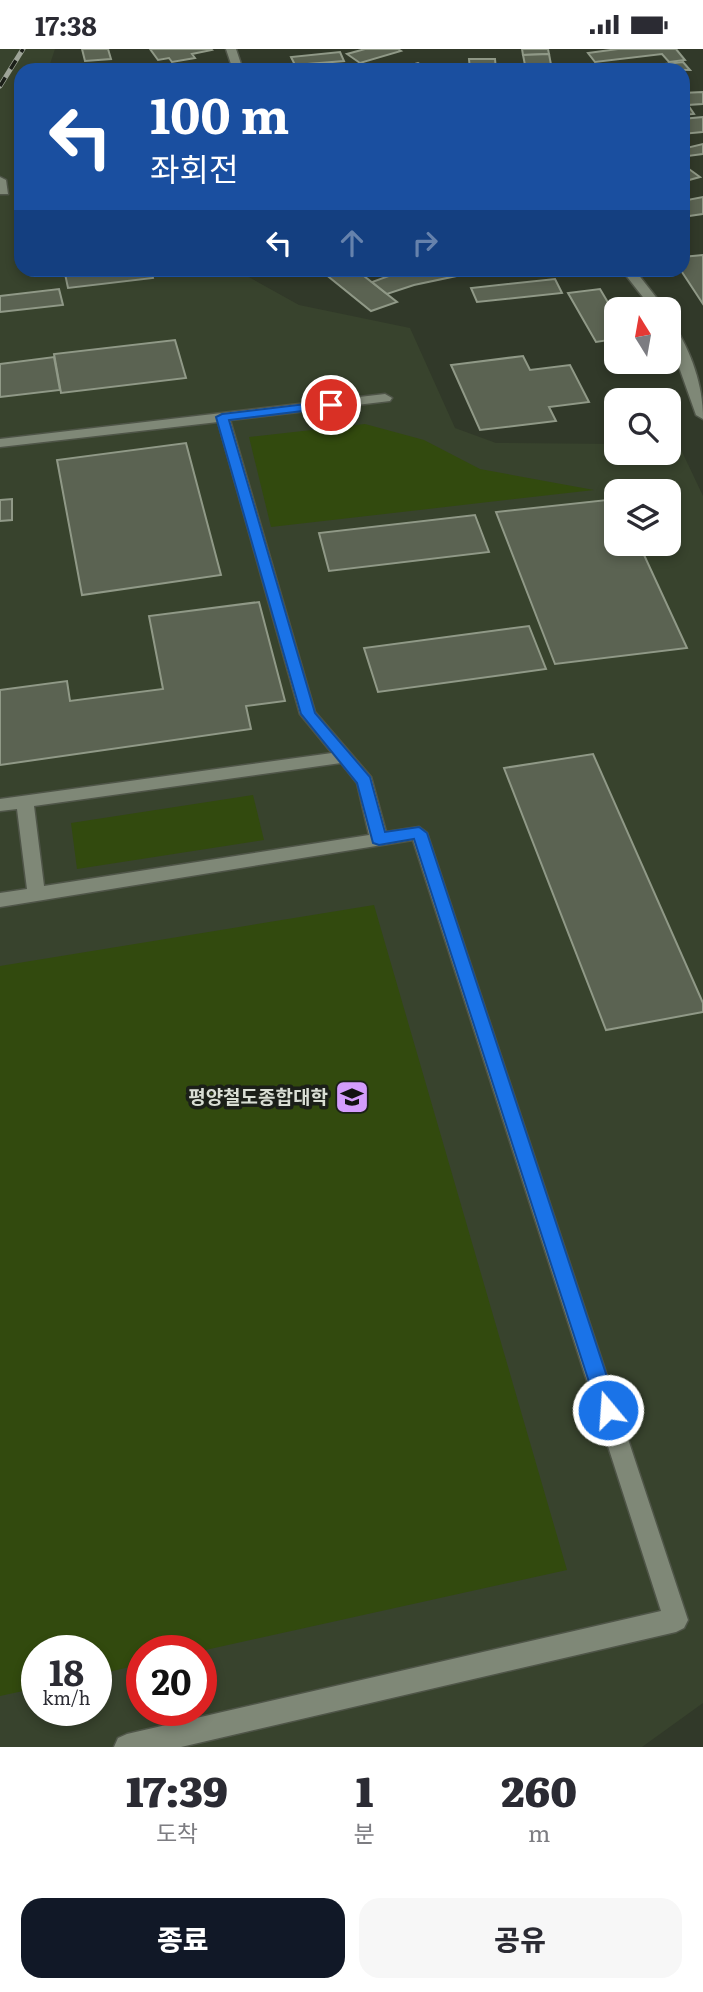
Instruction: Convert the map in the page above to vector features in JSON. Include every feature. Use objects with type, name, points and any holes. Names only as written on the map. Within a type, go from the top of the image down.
[{"type":"street","points":[[633,277],[650,297]]},
{"type":"street","points":[[681,350],[703,415]]},
{"type":"street","points":[[0,443],[385,398]]},
{"type":"street","points":[[222,417],[309,714],[365,781],[379,839]]},
{"type":"street","points":[[0,805],[345,757]]},
{"type":"street","points":[[25,802],[36,894]]},
{"type":"street","points":[[0,900],[419,833],[676,1620],[127,1747]]},
{"type":"shaded area","name":"평양철도종합대학","points":[[0,49],[55,49],[50,63],[14,63],[14,277],[249,277],[299,305],[410,328],[455,428],[496,443],[604,444],[604,465],[681,465],[681,450],[703,496],[703,1703],[642,1747],[0,1747]]},
{"type":"green space","points":[[365,424],[424,440],[480,469],[594,490],[271,527],[249,437]]},
{"type":"green space","points":[[253,795],[264,840],[77,869],[71,823]]},
{"type":"green space","points":[[374,905],[567,1570],[217,1647],[217,1635],[126,1635],[126,1668],[112,1671],[112,1635],[21,1635],[21,1691],[0,1696],[0,966]]},
{"type":"building","points":[[82,49],[108,49],[111,59],[85,61]]},
{"type":"building","points":[[150,49],[212,50],[192,54],[195,58],[172,62],[169,58],[158,60]]},
{"type":"building","points":[[365,49],[401,51],[360,63],[347,54]]},
{"type":"building","points":[[522,49],[548,49],[549,54],[523,55]]},
{"type":"building","points":[[618,49],[676,49],[685,60],[669,62],[662,54],[595,62],[588,53]]},
{"type":"building","points":[[340,52],[344,61],[294,63],[291,57]]},
{"type":"building","points":[[549,54],[551,63],[525,63],[523,55]]},
{"type":"building","points":[[469,59],[495,59],[495,63],[469,63]]},
{"type":"building","points":[[703,92],[703,104],[690,105],[690,93]]},
{"type":"building","points":[[703,117],[703,132],[690,133],[690,118]]},
{"type":"building","points":[[703,144],[703,154],[690,156],[690,147]]},
{"type":"building","points":[[690,170],[700,177],[690,180]]},
{"type":"building","points":[[703,197],[703,214],[690,216],[690,199]]},
{"type":"building","points":[[703,255],[703,304],[685,277],[690,277],[690,256]]},
{"type":"building","points":[[66,277],[153,278],[68,288]]},
{"type":"building","points":[[329,277],[365,277],[397,302],[371,311]]},
{"type":"building","points":[[386,277],[452,277],[387,294],[372,282]]},
{"type":"building","points":[[555,279],[562,293],[477,302],[471,288]]},
{"type":"building","points":[[59,289],[63,305],[0,312],[0,296]]},
{"type":"building","points":[[600,289],[605,297],[604,341],[596,342],[568,293]]},
{"type":"building","points":[[175,340],[186,378],[61,393],[54,354]]},
{"type":"building","points":[[523,356],[530,370],[570,365],[589,402],[549,407],[556,421],[480,430],[451,365]]},
{"type":"building","points":[[54,357],[60,390],[0,397],[0,364]]},
{"type":"building","points":[[186,443],[221,575],[82,595],[57,460]]},
{"type":"building","points":[[12,499],[12,520],[0,521],[0,500]]},
{"type":"building","points":[[604,500],[604,556],[645,556],[687,648],[555,664],[496,512]]},
{"type":"building","points":[[475,515],[489,552],[329,571],[319,533]]},
{"type":"building","points":[[259,602],[285,701],[246,706],[251,729],[0,765],[0,690],[67,681],[70,701],[163,689],[149,616]]},
{"type":"building","points":[[529,626],[546,669],[378,692],[364,648]]},
{"type":"building","points":[[593,754],[703,1003],[703,1012],[606,1030],[504,768]]},
{"type":"railway","points":[[14,63],[23,49]]},
{"type":"railway","points":[[0,86],[14,63]]},
{"type":"place","name":"평양철도종합대학","points":[[352,1097]]},
{"type":"route","points":[[331,405],[222,417],[309,714],[365,781],[379,839],[419,833],[608,1410]]}]
